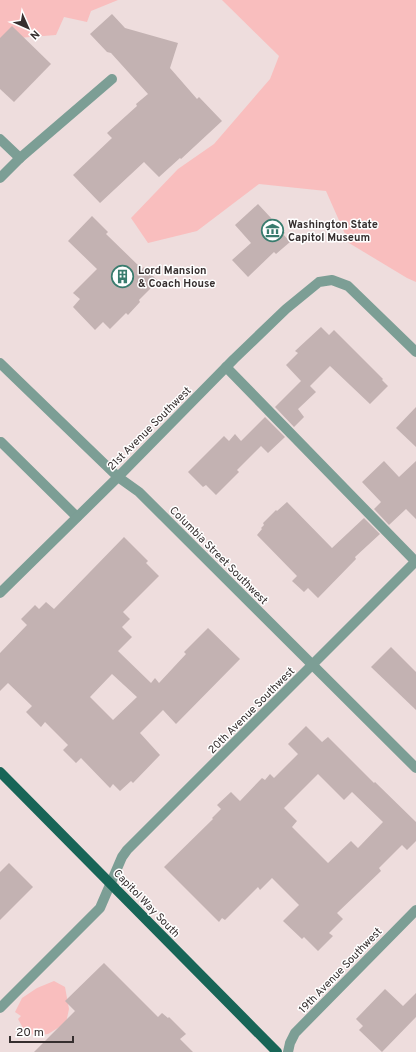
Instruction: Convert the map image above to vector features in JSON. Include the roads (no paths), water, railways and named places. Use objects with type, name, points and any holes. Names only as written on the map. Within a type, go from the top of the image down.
[{"type":"main road","name":"Capitol Way South","points":[[0,772],[277,1052]]},
{"type":"street","points":[[0,178],[20,158],[112,78]]},
{"type":"street","points":[[0,139],[20,158]]},
{"type":"street","name":"21st Avenue Southwest","points":[[0,593],[118,477],[226,367],[286,309],[319,282],[332,280],[348,286],[416,352]]},
{"type":"street","name":"Columbia Street Southwest","points":[[0,363],[118,477],[138,492],[416,768]]},
{"type":"street","points":[[226,367],[416,561]]},
{"type":"street","points":[[1,442],[77,517]]},
{"type":"street","name":"20th Avenue Southwest","points":[[0,1008],[100,908],[127,850],[416,561]]},
{"type":"street","name":"19th Avenue Southwest","points":[[288,1052],[290,1043],[295,1033],[416,910]]},
{"type":"place","name":"Washington State Capitol Museum","points":[[272,230]]},
{"type":"place","name":"Lord Mansion & Coach House","points":[[122,276]]}]
